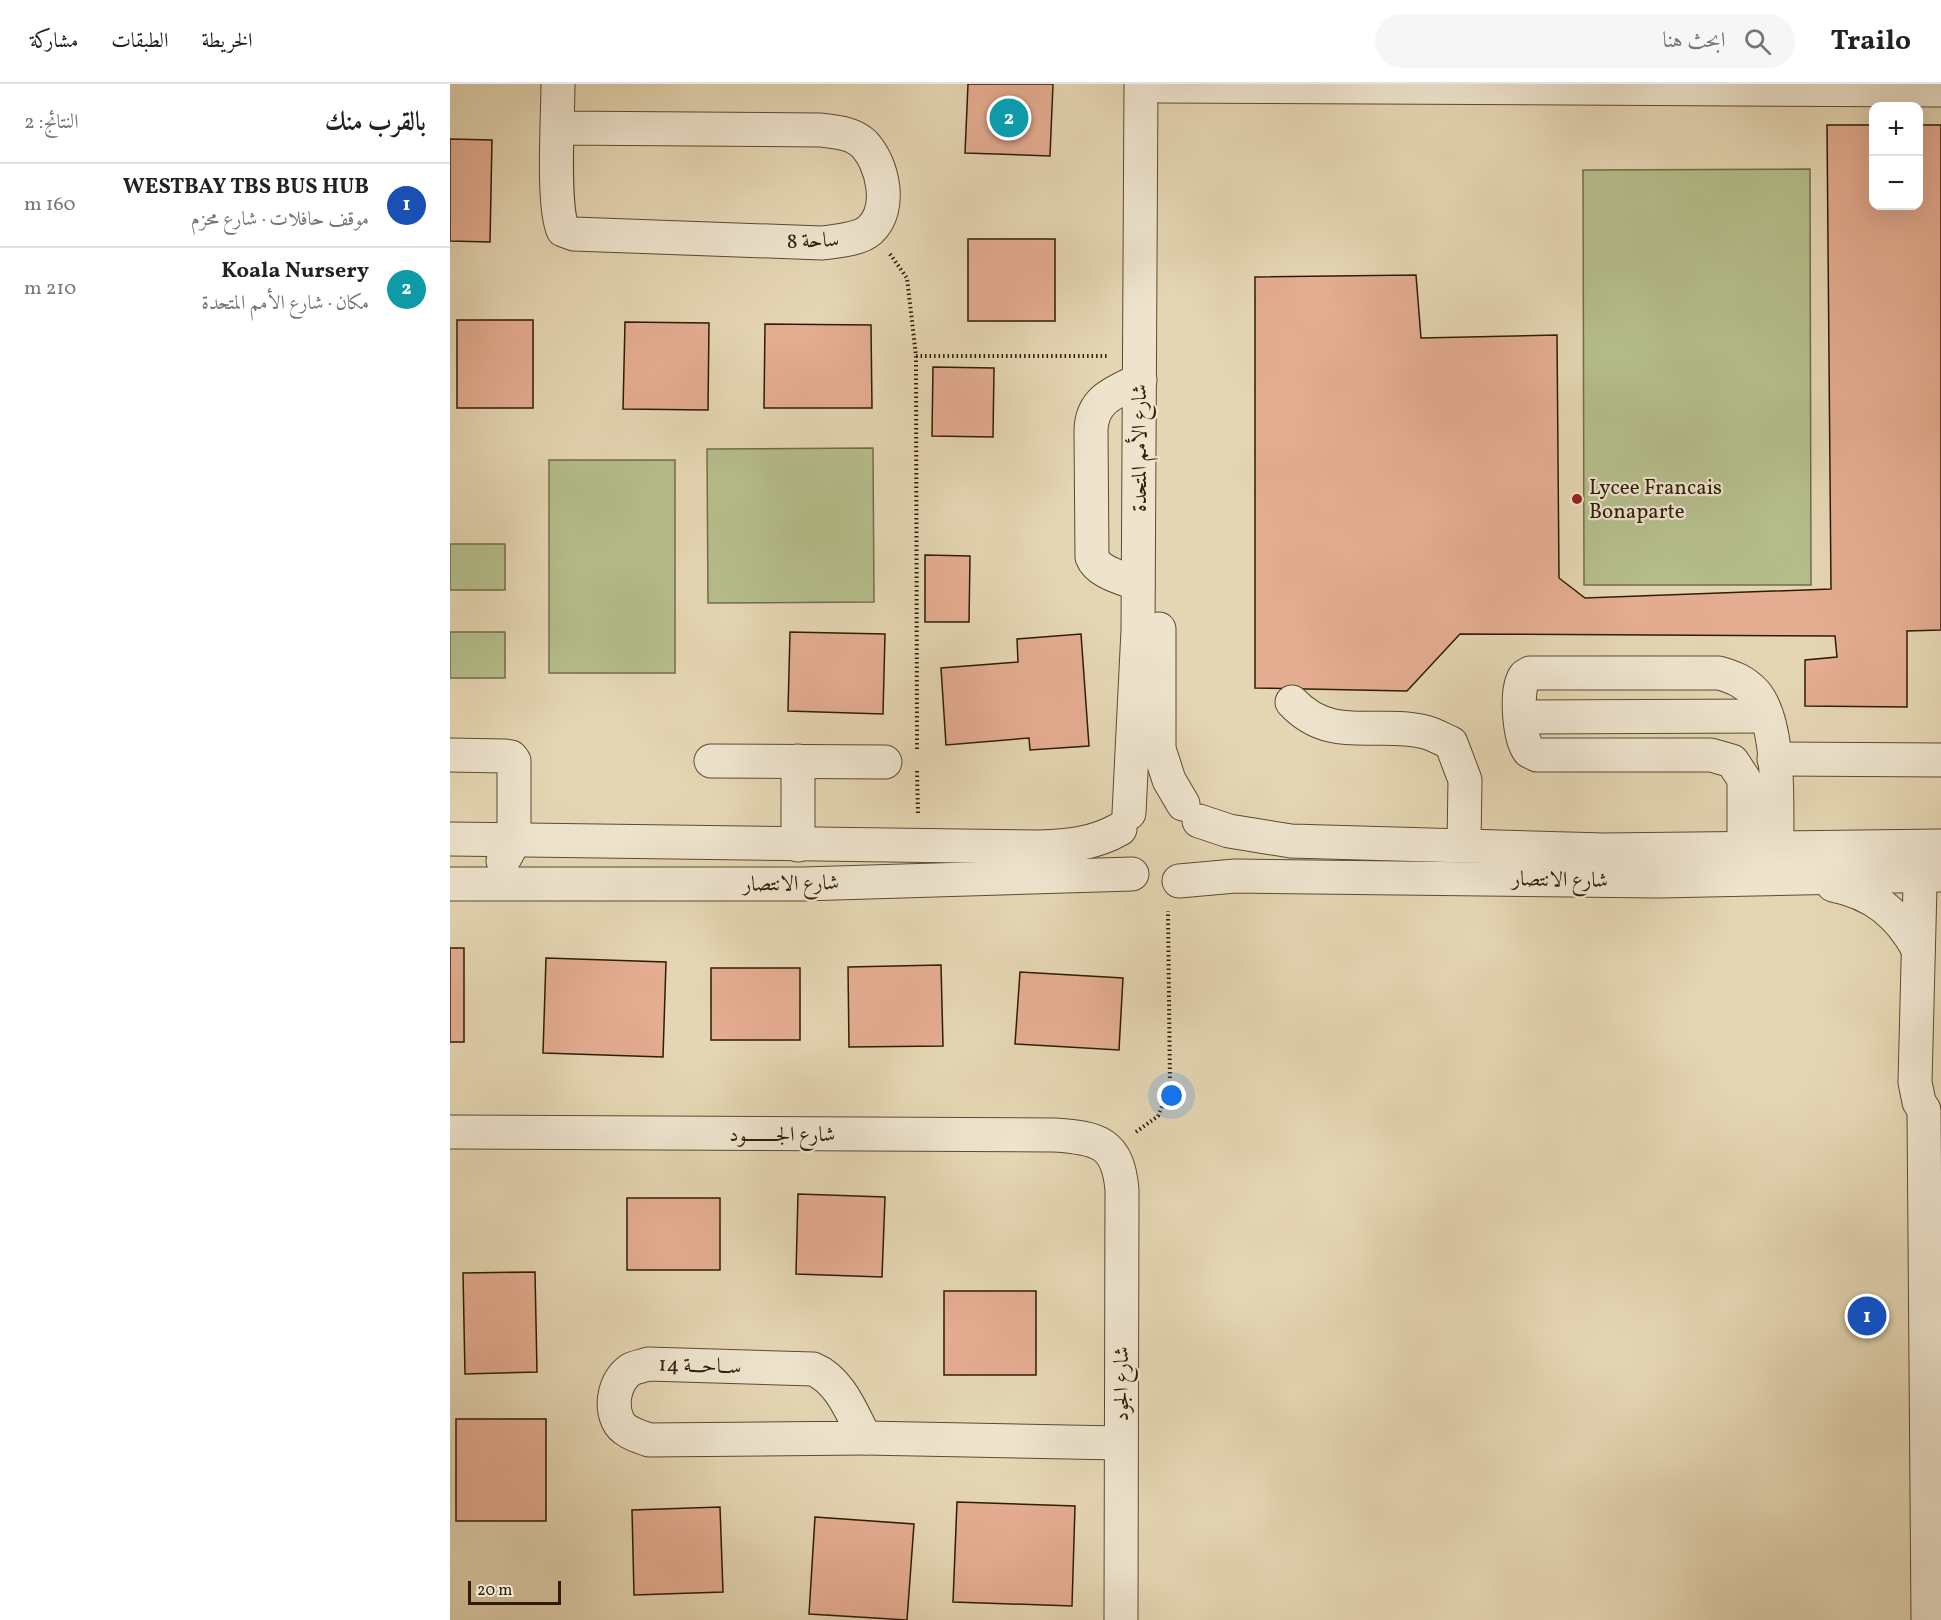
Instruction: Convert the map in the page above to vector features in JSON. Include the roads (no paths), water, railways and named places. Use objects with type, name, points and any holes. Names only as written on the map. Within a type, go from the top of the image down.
[{"type":"street","name":"ساحة 8","points":[[558,84],[558,128],[560,221],[563,230],[574,234],[822,243],[846,240],[870,230],[880,213],[883,188],[877,163],[864,143],[846,133],[821,130],[558,128]]},
{"type":"street","points":[[1154,85],[1941,90]]},
{"type":"street","name":"شارع الأمم المتحدة","points":[[1124,821],[1138,584],[1140,368],[1154,85]]},
{"type":"street","name":"شارع الأمم المتحدة","points":[[1154,85],[1158,735],[1162,762],[1169,780],[1191,813]]},
{"type":"street","points":[[1138,584],[1101,568],[1095,564],[1092,557],[1091,418],[1101,400],[1140,368]]},
{"type":"street","points":[[1292,702],[1306,717],[1334,726],[1424,732],[1451,743],[1464,780],[1464,844]]},
{"type":"street","points":[[1744,848],[1744,779],[1732,761],[1711,755],[1537,754],[1529,751],[1523,744],[1521,706],[1761,705],[1774,759],[1777,848]]},
{"type":"street","points":[[450,755],[511,757],[515,768],[513,841],[492,885]]},
{"type":"street","points":[[1774,759],[1941,760]]},
{"type":"street","points":[[711,761],[885,762]]},
{"type":"street","points":[[798,761],[798,845]]},
{"type":"street","points":[[1161,799],[1191,813],[1204,834],[1204,848],[1199,862],[1191,873],[1173,883],[1155,884],[1132,874],[1120,854],[1124,821],[1149,800],[1161,799]]},
{"type":"street","name":"شارع الانتصار","points":[[1191,813],[1228,831],[1291,841],[1464,844],[1604,850],[1777,848],[1933,868]]},
{"type":"street","name":"شارع الانتصار","points":[[450,839],[918,847],[1071,846],[1101,838],[1124,821]]},
{"type":"street","points":[[1928,1620],[1934,1531],[1932,1110],[1915,1082],[1933,947],[1933,868]]},
{"type":"street","name":"شارع الانتصار","points":[[1173,883],[1235,876],[1659,881],[1799,878],[1933,868]]},
{"type":"street","name":"شارع الانتصار","points":[[450,884],[803,884],[1132,874]]},
{"type":"street","points":[[1799,878],[1844,887],[1874,899],[1933,947]]},
{"type":"street","name":"شارع الجــــــــود","points":[[450,1132],[1055,1135],[1095,1140],[1111,1150]]},
{"type":"street","name":"شارع الجود","points":[[1111,1150],[1120,1168],[1122,1190],[1120,1620]]},
{"type":"street","name":"ســاحـــة 14","points":[[865,1438],[836,1385],[822,1373],[813,1369],[648,1364],[630,1370],[617,1385],[613,1403],[618,1422],[632,1434],[649,1440],[865,1438],[1120,1443]]},
{"type":"place","name":"Koala Nursery","points":[[1009,118]]},
{"type":"place","name":"Lycee Francais Bonaparte","points":[[1577,499]]},
{"type":"place","name":"WESTBAY TBS BUS HUB","points":[[1867,1316]]}]
